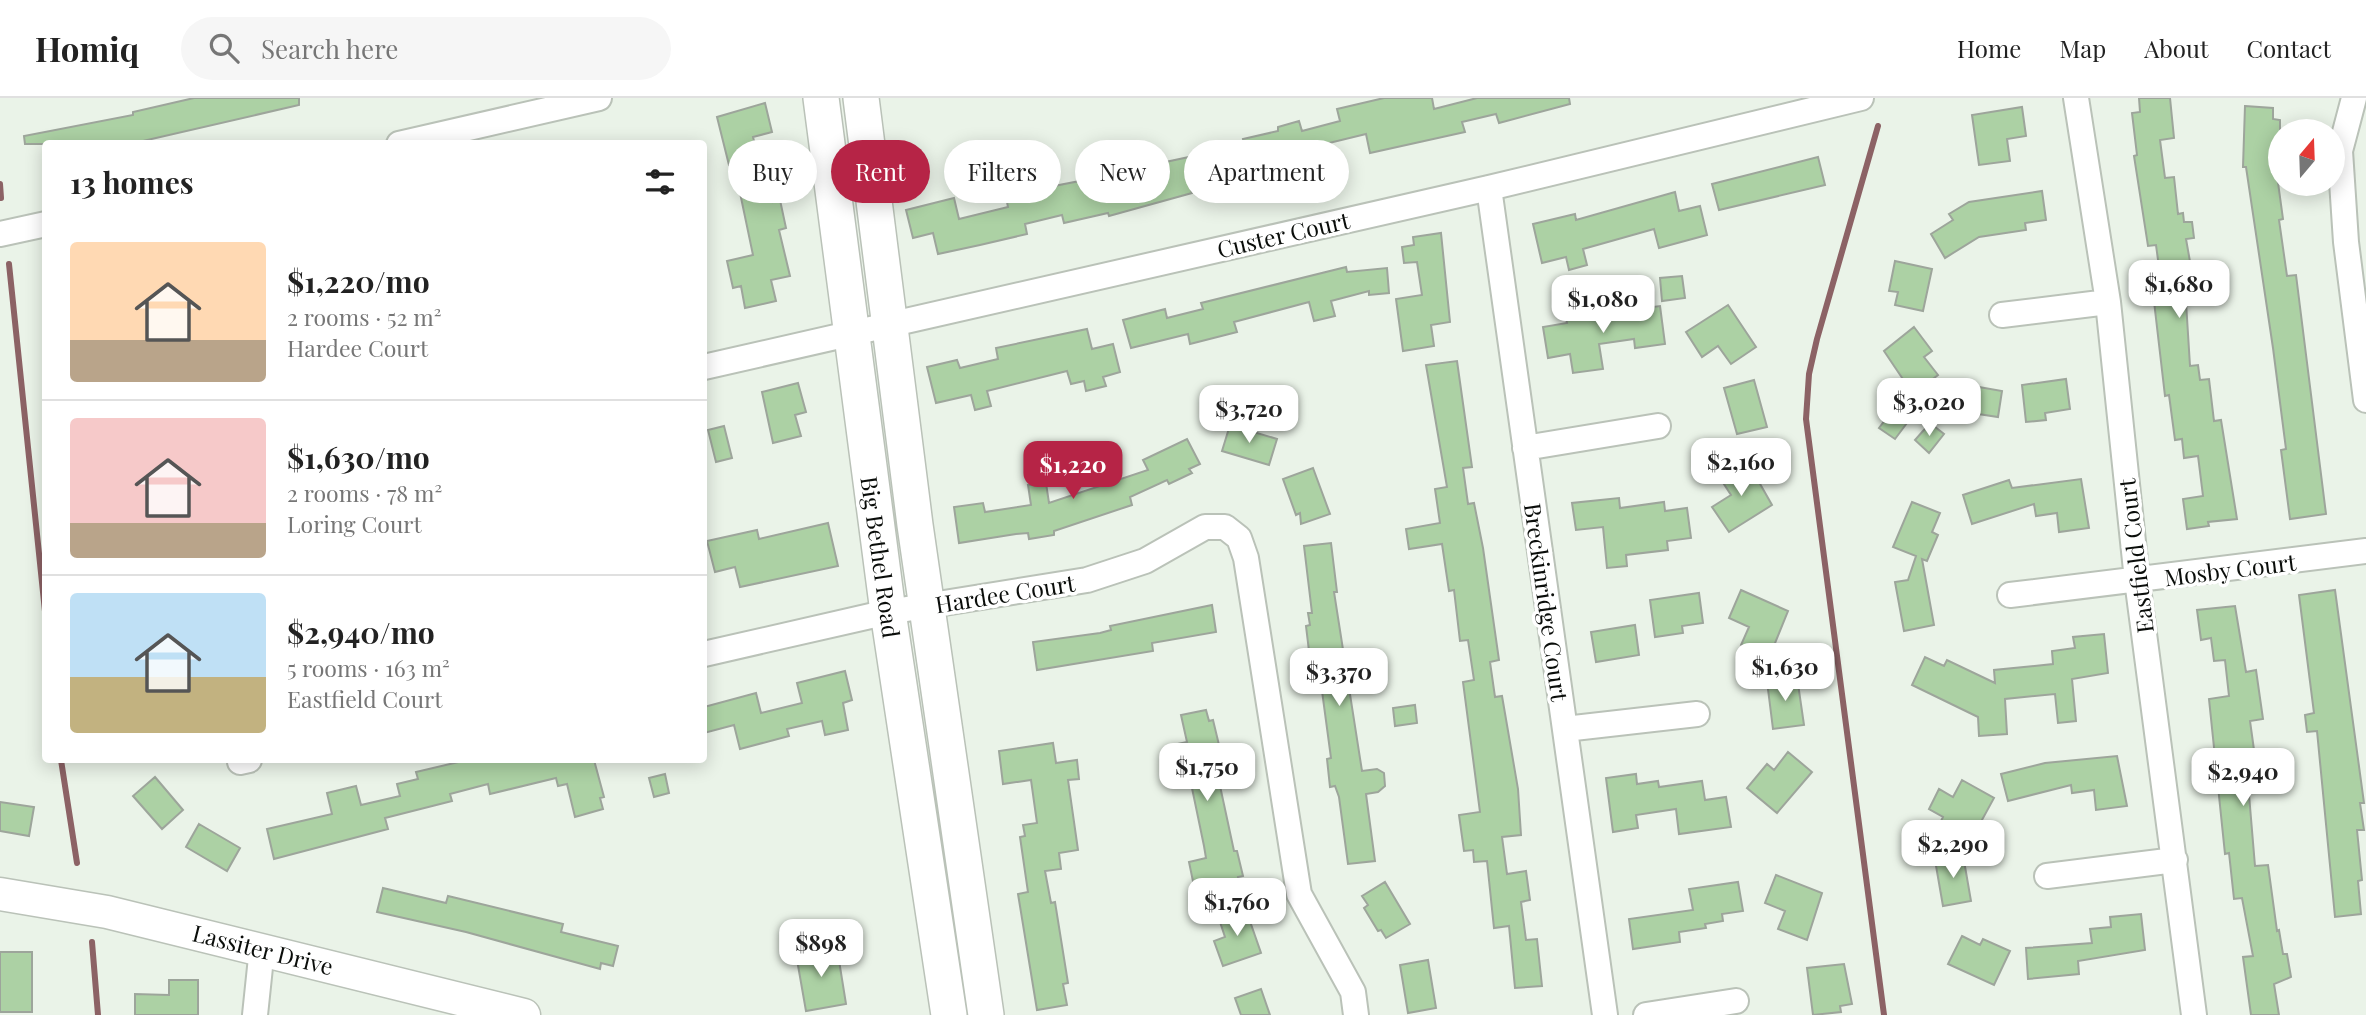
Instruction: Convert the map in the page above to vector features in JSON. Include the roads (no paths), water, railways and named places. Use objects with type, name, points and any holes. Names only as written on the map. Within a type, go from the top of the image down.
[{"type":"main road","name":"Big Bethel Road","points":[[821,98],[849,331],[888,612],[949,1015]]},
{"type":"main road","name":"Big Bethel Road","points":[[861,98],[888,322],[986,1015]]},
{"type":"street","points":[[416,140],[599,98]]},
{"type":"street","name":"Custer Court","points":[[707,366],[888,322],[1489,188],[1768,109],[1861,98]]},
{"type":"street","name":"Eastfield Court","points":[[2076,98],[2108,302],[2137,580],[2193,1015]]},
{"type":"street","points":[[2354,98],[2340,151],[2346,242],[2366,400]]},
{"type":"street","name":"Breckinridge Court","points":[[1489,188],[1605,1015]]},
{"type":"street","points":[[0,234],[42,225]]},
{"type":"street","points":[[2002,314],[2108,302]]},
{"type":"street","points":[[1525,448],[1658,426]]},
{"type":"street","name":"Hardee Court","points":[[707,653],[888,612],[1087,580],[1145,561],[1205,527],[1225,527],[1239,538],[1252,593],[1299,894],[1353,992],[1356,1015]]},
{"type":"street","name":"Mosby Court","points":[[2010,595],[2366,551]]},
{"type":"street","points":[[1565,729],[1697,714]]},
{"type":"street","points":[[2047,876],[2175,860]]},
{"type":"street","name":"Lassiter Drive","points":[[0,894],[59,901],[262,948],[466,1008],[524,1015]]},
{"type":"street","points":[[256,1015],[262,948]]},
{"type":"street","points":[[1646,1015],[1736,1001]]},
{"type":"waterway","points":[[1878,126],[1817,339],[1809,374],[1806,419],[1884,1015]]},
{"type":"waterway","points":[[0,184],[1,198]]},
{"type":"waterway","points":[[9,264],[42,582]]},
{"type":"waterway","points":[[61,763],[77,863]]},
{"type":"waterway","points":[[92,942],[98,1015]]}]
